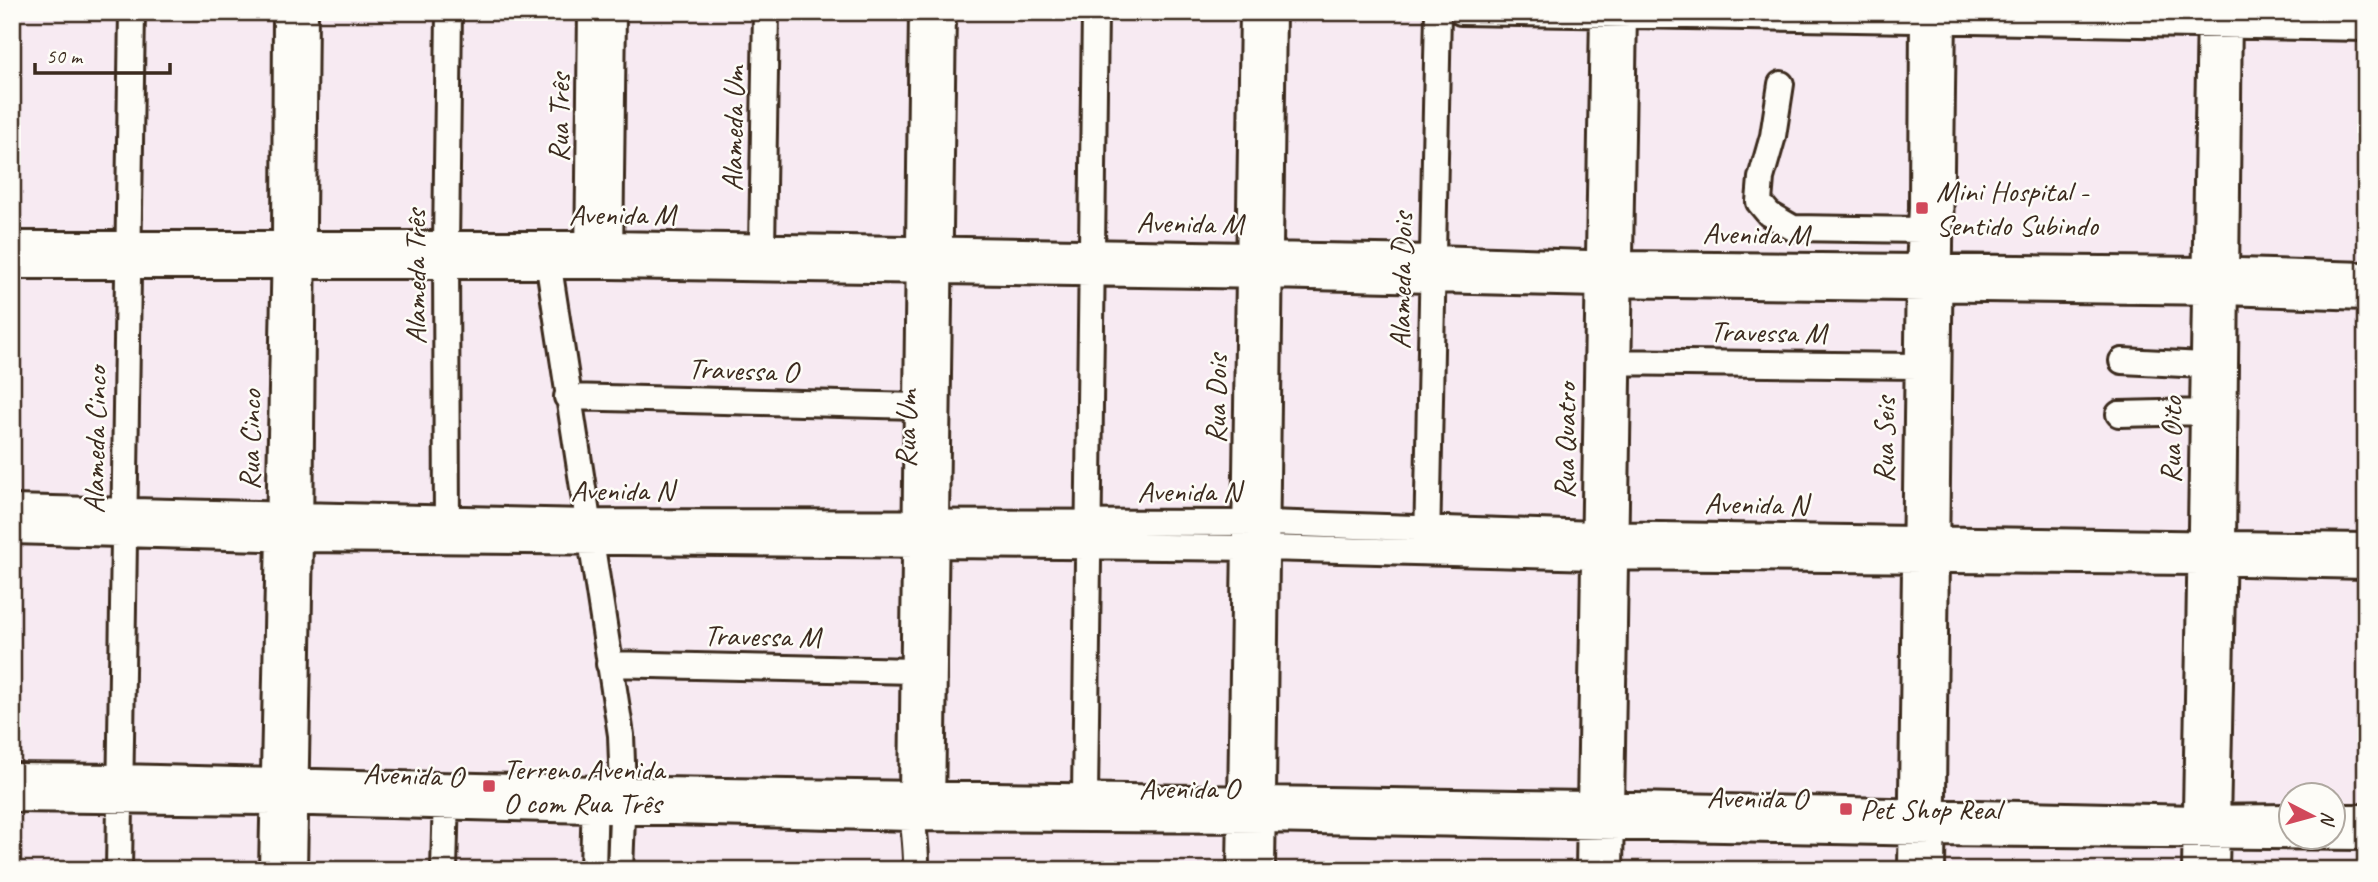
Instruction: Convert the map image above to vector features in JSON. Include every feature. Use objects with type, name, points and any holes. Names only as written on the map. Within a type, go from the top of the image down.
[{"type":"street","name":"Alameda Cinco","points":[[119,870],[132,12]]},
{"type":"street","name":"Rua Cinco","points":[[286,12],[294,256]]},
{"type":"street","name":"Rua Cinco","points":[[294,870],[285,792],[294,256],[305,12]]},
{"type":"street","name":"Alameda Três","points":[[448,530],[449,12]]},
{"type":"street","name":"Rua Três","points":[[592,12],[599,256]]},
{"type":"street","name":"Rua Três","points":[[599,256],[613,12]]},
{"type":"street","name":"Alameda Um","points":[[762,247],[766,12]]},
{"type":"street","name":"Rua Um","points":[[916,870],[922,806],[929,261],[922,12]]},
{"type":"street","name":"Rua Um","points":[[922,806],[914,671],[926,533],[917,407],[929,261],[943,12]]},
{"type":"street","points":[[1085,796],[1095,12]]},
{"type":"street","name":"Rua Dois","points":[[1253,12],[1260,266]]},
{"type":"street","name":"Rua Dois","points":[[1262,870],[1252,809],[1260,266],[1273,12]]},
{"type":"street","name":"Alameda Dois","points":[[1427,540],[1438,12]]},
{"type":"street","points":[[1461,12],[2219,19],[2353,23]]},
{"type":"street","name":"Rua Quatro","points":[[1589,870],[1600,815],[1613,14]]},
{"type":"street","name":"Rua Seis","points":[[1924,549],[1917,366],[1929,278],[1921,230],[1933,16]]},
{"type":"street","name":"Rua Seis","points":[[1931,870],[1922,822],[1933,16]]},
{"type":"street","name":"Rua Oito","points":[[2195,870],[2206,827],[2219,19]]},
{"type":"street","points":[[1781,84],[1773,136],[1761,178],[1759,202],[1769,214],[1793,228],[1921,230]]},
{"type":"street","name":"Avenida M","points":[[12,244],[130,255],[599,256],[1609,274],[2215,281],[2366,275]]},
{"type":"street","name":"Avenida M","points":[[447,256],[549,267],[599,256],[762,247],[929,261]]},
{"type":"street","name":"Avenida M","points":[[12,266],[130,255]]},
{"type":"street","points":[[549,267],[621,735],[623,800],[620,870]]},
{"type":"street","name":"Avenida M","points":[[2215,281],[2366,297]]},
{"type":"street","name":"Rua Oito","points":[[2211,552],[2203,412],[2204,365],[2215,281]]},
{"type":"street","points":[[2122,361],[2204,365]]},
{"type":"street","name":"Travessa M","points":[[1608,362],[1917,366]]},
{"type":"street","name":"Travessa O","points":[[567,397],[917,407]]},
{"type":"street","points":[[2119,414],[2203,412]]},
{"type":"street","name":"Avenida N","points":[[12,508],[125,522],[448,530],[926,533],[1088,522],[1256,523],[1427,540],[1605,545],[2211,552],[2366,546]]},
{"type":"street","name":"Avenida N","points":[[12,531],[125,522]]},
{"type":"street","name":"Avenida N","points":[[926,533],[1088,547],[1256,548],[1427,540]]},
{"type":"street","name":"Avenida N","points":[[2211,552],[2366,566]]},
{"type":"street","name":"Travessa M","points":[[609,664],[914,671]]},
{"type":"street","name":"Avenida O","points":[[12,776],[120,789],[922,806],[1252,809],[2206,827],[2366,837]]},
{"type":"street","name":"Avenida O","points":[[12,799],[120,789]]},
{"type":"street","name":"Rua Cinco","points":[[272,870],[285,792]]},
{"type":"street","points":[[444,870],[445,796]]},
{"type":"street","name":"Avenida O","points":[[922,806],[1085,796],[1252,809]]},
{"type":"street","points":[[593,870],[595,800]]},
{"type":"street","name":"Rua Dois","points":[[1240,870],[1252,809]]},
{"type":"street","name":"Rua Quatro","points":[[1600,815],[1610,870]]},
{"type":"street","points":[[2346,817],[2366,817]]},
{"type":"street","name":"Avenida O","points":[[2206,827],[2276,819]]},
{"type":"street","name":"Rua Seis","points":[[1910,870],[1922,822]]},
{"type":"street","name":"Rua Oito","points":[[2206,827],[2216,870]]},
{"type":"place","name":"Mini Hospital - Sentido Subindo","points":[[1922,208]]},
{"type":"place","name":"Terreno Avenida O com Rua Três","points":[[489,786]]},
{"type":"place","name":"Pet Shop Real","points":[[1846,809]]}]
